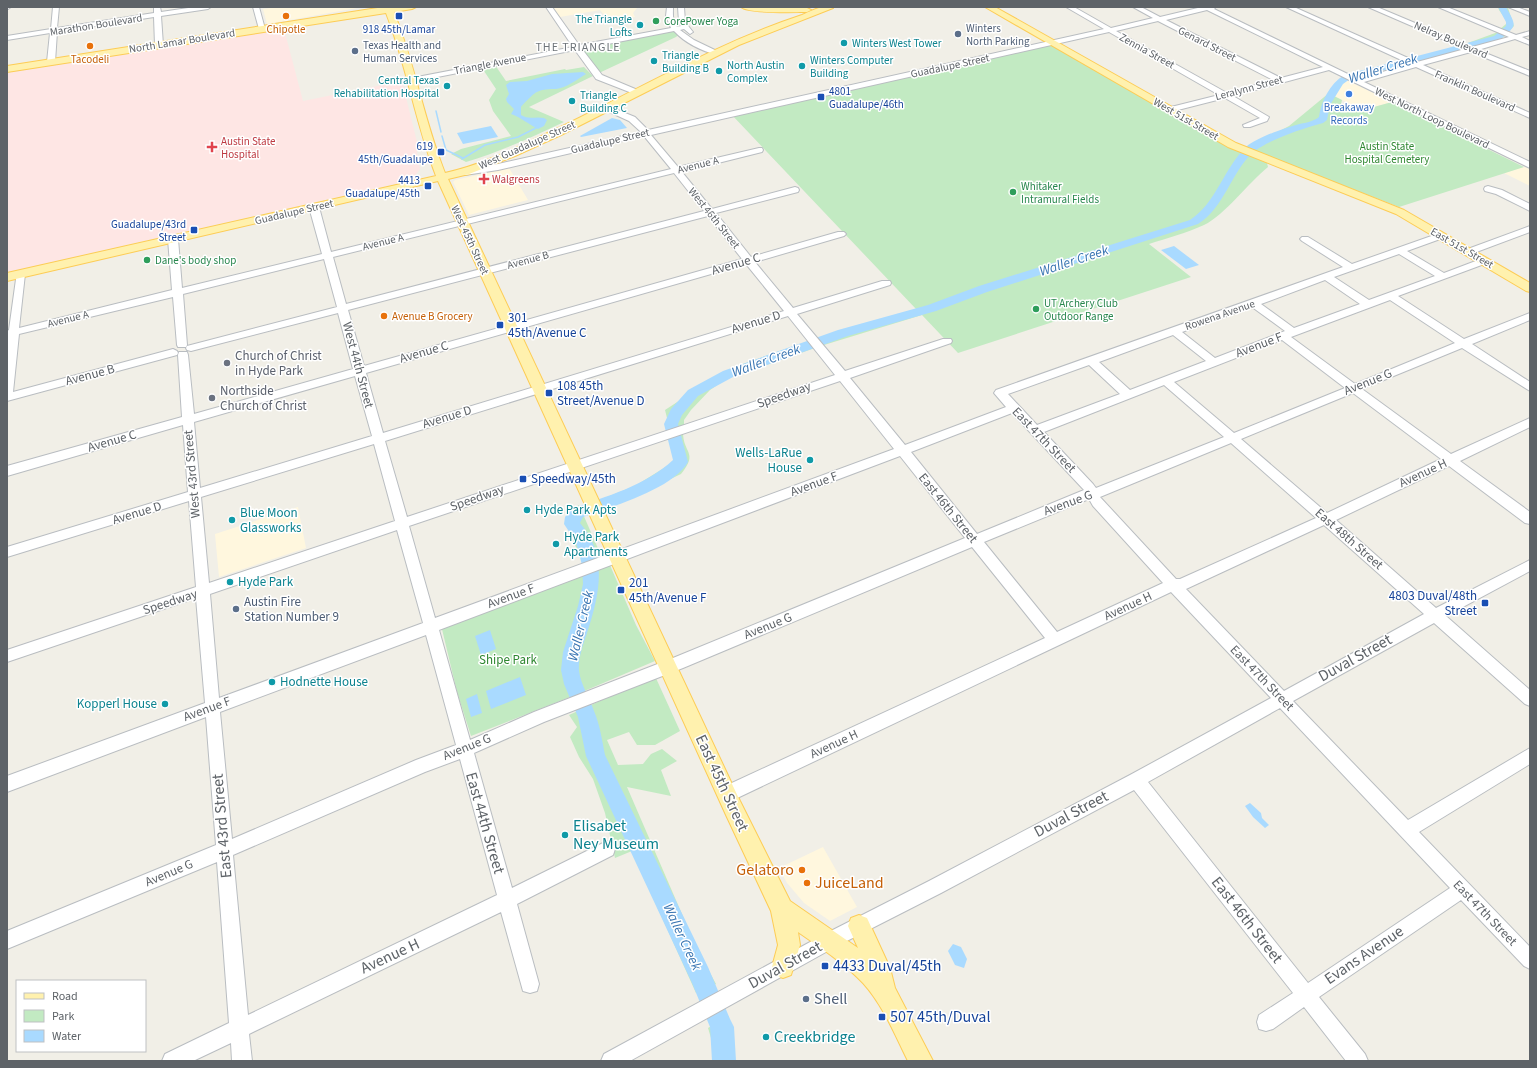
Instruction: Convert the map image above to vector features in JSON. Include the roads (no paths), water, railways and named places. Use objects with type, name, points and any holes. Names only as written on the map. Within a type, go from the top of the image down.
[{"type":"main road","points":[[389,10],[412,7]]},
{"type":"main road","points":[[745,7],[773,10],[832,8]]},
{"type":"main road","name":"West Guadalupe Street","points":[[739,41],[746,35],[781,17],[808,7]]},
{"type":"main road","name":"West 51st Street","points":[[989,7],[1225,142],[1393,209]]},
{"type":"main road","name":"West Guadalupe Street","points":[[465,172],[528,147],[739,41],[790,20],[832,8]]},
{"type":"main road","name":"North Lamar Boulevard","points":[[7,69],[366,11],[389,10]]},
{"type":"main road","name":"West 45th Street","points":[[389,10],[398,31],[432,151],[442,178],[574,466]]},
{"type":"main road","points":[[773,10],[782,14],[781,17]]},
{"type":"main road","points":[[392,189],[417,178],[426,168],[432,151]]},
{"type":"main road","name":"Guadalupe Street","points":[[7,277],[465,172]]},
{"type":"main road","name":"East 51st Street","points":[[1393,209],[1530,288]]},
{"type":"main road","name":"East 45th Street","points":[[574,466],[726,794],[782,909],[860,963],[885,993],[921,1061]]},
{"type":"main road","points":[[782,909],[788,945],[783,967]]},
{"type":"main road","points":[[859,926],[879,968],[885,993]]},
{"type":"street","points":[[51,62],[58,7]]},
{"type":"street","points":[[157,7],[159,45]]},
{"type":"street","name":"Marathon Boulevard","points":[[7,38],[54,32],[208,7]]},
{"type":"street","points":[[256,7],[262,29]]},
{"type":"street","points":[[549,7],[576,48],[599,77],[637,93]]},
{"type":"street","points":[[670,7],[670,17],[675,28],[681,35],[692,42],[720,51]]},
{"type":"street","points":[[681,7],[680,17],[685,27],[701,40],[720,51]]},
{"type":"street","name":"Zennia Street","points":[[1069,7],[1265,117],[1264,119],[1247,125]]},
{"type":"street","name":"Genard Street","points":[[1136,7],[1278,80]]},
{"type":"street","name":"Guadalupe Street","points":[[465,172],[498,167],[1053,44],[1209,7]]},
{"type":"street","name":"West North Loop Boulevard","points":[[1209,7],[1329,68],[1530,165]]},
{"type":"street","name":"Franklin Boulevard","points":[[1289,7],[1530,116]]},
{"type":"street","name":"Nelray Boulevard","points":[[1371,7],[1530,74]]},
{"type":"street","points":[[1441,7],[1530,43]]},
{"type":"street","points":[[1511,7],[1530,14]]},
{"type":"street","name":"Triangle Avenue","points":[[412,80],[685,27]]},
{"type":"street","points":[[1352,79],[1467,47],[1530,33]]},
{"type":"street","name":"Leralynn Street","points":[[1170,110],[1278,80],[1329,68]]},
{"type":"street","name":"West 46th Street","points":[[608,108],[632,119],[646,133],[841,376]]},
{"type":"street","name":"Avenue A","points":[[10,333],[759,150]]},
{"type":"street","points":[[1488,189],[1499,192],[1530,208]]},
{"type":"street","name":"Avenue B","points":[[7,396],[795,190]]},
{"type":"street","name":"West 44th Street","points":[[314,207],[401,524]]},
{"type":"street","points":[[1468,252],[1530,229]]},
{"type":"street","name":"Avenue C","points":[[7,471],[841,234]]},
{"type":"street","name":"Rowena Avenue","points":[[1000,393],[1440,236]]},
{"type":"street","name":"West 43rd Street","points":[[173,239],[202,592]]},
{"type":"street","points":[[1305,239],[1351,268]]},
{"type":"street","points":[[1401,251],[1444,277]]},
{"type":"street","name":"Avenue F","points":[[1036,430],[1484,261]]},
{"type":"street","points":[[7,396],[10,333],[20,274]]},
{"type":"street","points":[[1327,277],[1368,305]]},
{"type":"street","name":"Avenue D","points":[[7,552],[886,283]]},
{"type":"street","points":[[1390,296],[1530,387]]},
{"type":"street","points":[[1253,303],[1353,388],[1530,519]]},
{"type":"street","name":"Avenue G","points":[[7,940],[224,850],[422,765],[464,750],[573,704],[668,667],[1084,495],[1101,492],[1231,437],[1530,316]]},
{"type":"street","points":[[1174,331],[1214,362]]},
{"type":"street","name":"Speedway","points":[[7,656],[202,592],[679,430],[947,341]]},
{"type":"street","points":[[1090,360],[1128,395]]},
{"type":"street","name":"East 46th Street","points":[[841,376],[1054,640]]},
{"type":"street","name":"East 48th Street","points":[[1166,381],[1530,698]]},
{"type":"street","name":"East 47th Street","points":[[1000,393],[1089,487],[1097,503],[1173,585],[1530,960]]},
{"type":"street","name":"Avenue F","points":[[7,784],[1014,408]]},
{"type":"street","name":"Avenue H","points":[[726,794],[1173,585],[1181,585],[1326,519],[1530,422]]},
{"type":"street","name":"East 44th Street","points":[[401,524],[530,984]]},
{"type":"street","name":"Duval Street","points":[[611,1061],[829,941],[935,887],[1136,780],[1282,698],[1530,565]]},
{"type":"street","name":"East 43rd Street","points":[[202,592],[242,1061]]},
{"type":"street","points":[[1406,830],[1527,761]]},
{"type":"street","name":"East 46th Street","points":[[1136,780],[1358,1061]]},
{"type":"street","name":"Avenue H","points":[[172,1061],[506,900],[607,849]]},
{"type":"street","name":"Evans Avenue","points":[[1266,1022],[1463,889]]},
{"type":"water","points":[[583,72],[586,74],[564,87],[544,90],[536,93],[521,107],[521,115],[529,118],[544,118],[547,120],[544,126],[538,129],[511,114],[514,109],[506,99],[509,94],[506,85],[510,82],[527,81],[552,74]]},
{"type":"water","points":[[612,118],[620,120],[627,128],[580,136]]},
{"type":"water","points":[[491,126],[498,137],[463,144],[457,133]]},
{"type":"water","points":[[1174,246],[1199,265],[1186,269],[1161,250]]},
{"type":"water","points":[[490,630],[496,649],[481,655],[475,636]]},
{"type":"water","points":[[520,677],[526,695],[491,709],[486,691]]},
{"type":"water","points":[[477,694],[482,713],[471,717],[466,699]]},
{"type":"water","points":[[1250,803],[1261,813],[1262,818],[1269,825],[1265,828],[1253,817],[1245,806]]},
{"type":"water","points":[[953,944],[961,947],[967,959],[964,968],[955,965],[948,951]]},
{"type":"waterway","name":"Waller Creek","points":[[724,1061],[722,1027],[700,975],[596,756],[585,710],[571,677],[570,663],[572,652],[587,606],[591,584],[591,570],[588,556],[582,538],[573,527],[573,517],[577,513],[632,493],[646,486],[671,471],[681,462],[671,424],[676,413],[693,393],[728,374],[843,333],[932,308],[983,289],[1194,222],[1202,217],[1209,209],[1230,175],[1250,149],[1282,132],[1320,121],[1324,118],[1325,105],[1339,82],[1347,77],[1497,38],[1510,27],[1510,22],[1502,7]]},
{"type":"waterway","points":[[436,111],[441,132]]},
{"type":"waterway","points":[[462,159],[485,145],[518,137],[536,128],[536,126]]},
{"type":"waterway","points":[[442,136],[446,150],[463,158]]},
{"type":"place","name":"Chipotle","points":[[286,16]]},
{"type":"place","name":"918 45th/Lamar","points":[[399,16]]},
{"type":"place","name":"CorePower Yoga","points":[[656,21]]},
{"type":"place","name":"The Triangle Lofts","points":[[640,25]]},
{"type":"place","name":"Winters North Parking","points":[[958,34]]},
{"type":"place","name":"Winters West Tower","points":[[844,43]]},
{"type":"place","name":"Tacodeli","points":[[90,46]]},
{"type":"place","name":"Texas Health and Human Services","points":[[355,51]]},
{"type":"place","name":"Triangle Building B","points":[[654,61]]},
{"type":"place","name":"Winters Computer Building","points":[[802,66]]},
{"type":"place","name":"North Austin Complex","points":[[719,71]]},
{"type":"place","name":"Central Texas Rehabilitation Hospital","points":[[447,86]]},
{"type":"place","name":"Breakaway Records","points":[[1349,94]]},
{"type":"place","name":"4801 Guadalupe/46th","points":[[821,97]]},
{"type":"place","name":"Triangle Building C","points":[[572,101]]},
{"type":"place","name":"Austin State Hospital","points":[[212,147]]},
{"type":"place","name":"619 45th/Guadalupe","points":[[441,152]]},
{"type":"place","name":"Walgreens","points":[[484,179]]},
{"type":"place","name":"4413 Guadalupe/45th","points":[[428,186]]},
{"type":"place","name":"Whitaker Intramural Fields","points":[[1013,192]]},
{"type":"place","name":"Guadalupe/43rd Street","points":[[194,230]]},
{"type":"place","name":"Dane's body shop","points":[[147,260]]},
{"type":"place","name":"UT Archery Club Outdoor Range","points":[[1036,309]]},
{"type":"place","name":"Avenue B Grocery","points":[[384,316]]},
{"type":"place","name":"301 45th/Avenue C","points":[[500,325]]},
{"type":"place","name":"Church of Christ in Hyde Park","points":[[227,363]]},
{"type":"place","name":"108 45th Street/Avenue D","points":[[549,393]]},
{"type":"place","name":"Northside Church of Christ","points":[[212,398]]},
{"type":"place","name":"Wells-LaRue House","points":[[810,460]]},
{"type":"place","name":"Speedway/45th","points":[[523,479]]},
{"type":"place","name":"Hyde Park Apts","points":[[527,510]]},
{"type":"place","name":"Blue Moon Glassworks","points":[[232,520]]},
{"type":"place","name":"Hyde Park Apartments","points":[[556,544]]},
{"type":"place","name":"Hyde Park","points":[[230,582]]},
{"type":"place","name":"201 45th/Avenue F","points":[[621,590]]},
{"type":"place","name":"4803 Duval/48th Street","points":[[1485,603]]},
{"type":"place","name":"Austin Fire Station Number 9","points":[[236,609]]},
{"type":"place","name":"Hodnette House","points":[[272,682]]},
{"type":"place","name":"Kopperl House","points":[[165,704]]},
{"type":"place","name":"Elisabet Ney Museum","points":[[565,835]]},
{"type":"place","name":"Gelatoro","points":[[802,870]]},
{"type":"place","name":"JuiceLand","points":[[807,883]]},
{"type":"place","name":"4433 Duval/45th","points":[[825,966]]},
{"type":"place","name":"Shell","points":[[806,999]]},
{"type":"place","name":"507 45th/Duval","points":[[882,1017]]},
{"type":"place","name":"Creekbridge","points":[[766,1037]]},
{"type":"district","name":"THE TRIANGLE","points":[[578,47]]},
{"type":"park label","name":"Austin State Hospital Cemetery","points":[[1387,152]]},
{"type":"park label","name":"Shipe Park","points":[[508,660]]}]
